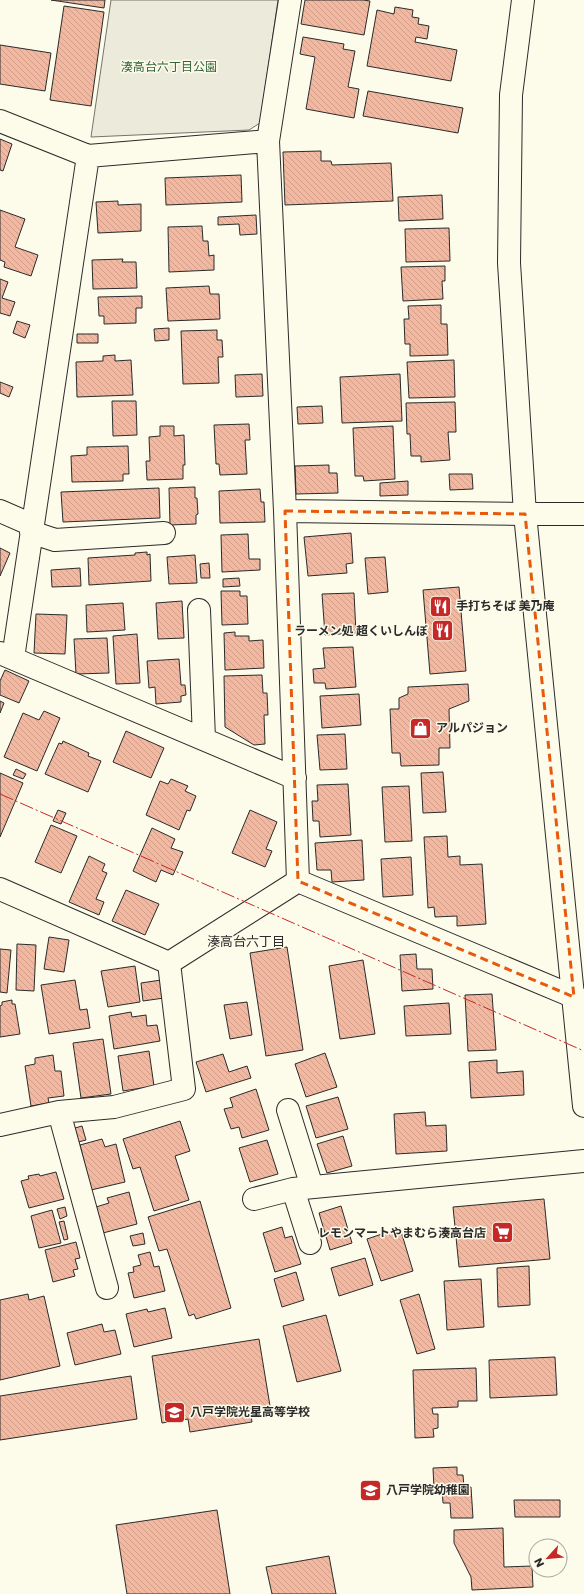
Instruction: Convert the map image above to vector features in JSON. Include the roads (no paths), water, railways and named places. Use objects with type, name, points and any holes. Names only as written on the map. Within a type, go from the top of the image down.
[{"type":"street","points":[[290,0],[268,141],[285,511],[298,881]]},
{"type":"street","points":[[523,0],[511,95],[509,263],[525,514],[579,999],[584,1106]]},
{"type":"street","points":[[0,121],[88,156],[268,141]]},
{"type":"street","points":[[88,156],[32,529],[6,655],[295,778]]},
{"type":"street","points":[[0,511],[55,540],[164,533]]},
{"type":"street","points":[[285,511],[584,514]]},
{"type":"street","points":[[200,610],[204,739]]},
{"type":"street","points":[[298,881],[579,999]]},
{"type":"street","points":[[169,963],[298,881]]},
{"type":"street","points":[[0,889],[169,963]]},
{"type":"street","points":[[0,1125],[60,1112],[114,1107],[184,1089],[169,963]]},
{"type":"street","points":[[288,1110],[310,1242]]},
{"type":"street","points":[[60,1112],[107,1288]]},
{"type":"street","points":[[254,1199],[302,1188],[584,1161]]},
{"type":"place","name":"手打ちそば 美乃庵","points":[[440,606]]},
{"type":"place","name":"ラーメン処 超くいしんぼ","points":[[443,631]]},
{"type":"place","name":"アルパジョン","points":[[420,728]]},
{"type":"place","name":"レモンマートやまむら湊高台店","points":[[502,1233]]},
{"type":"place","name":"八戸学院光星高等学校","points":[[175,1412]]},
{"type":"place","name":"八戸学院幼稚園","points":[[371,1490]]},
{"type":"district","name":"湊高台六丁目","points":[[246,941]]},
{"type":"park label","name":"湊高台六丁目公園","points":[[169,67]]}]
